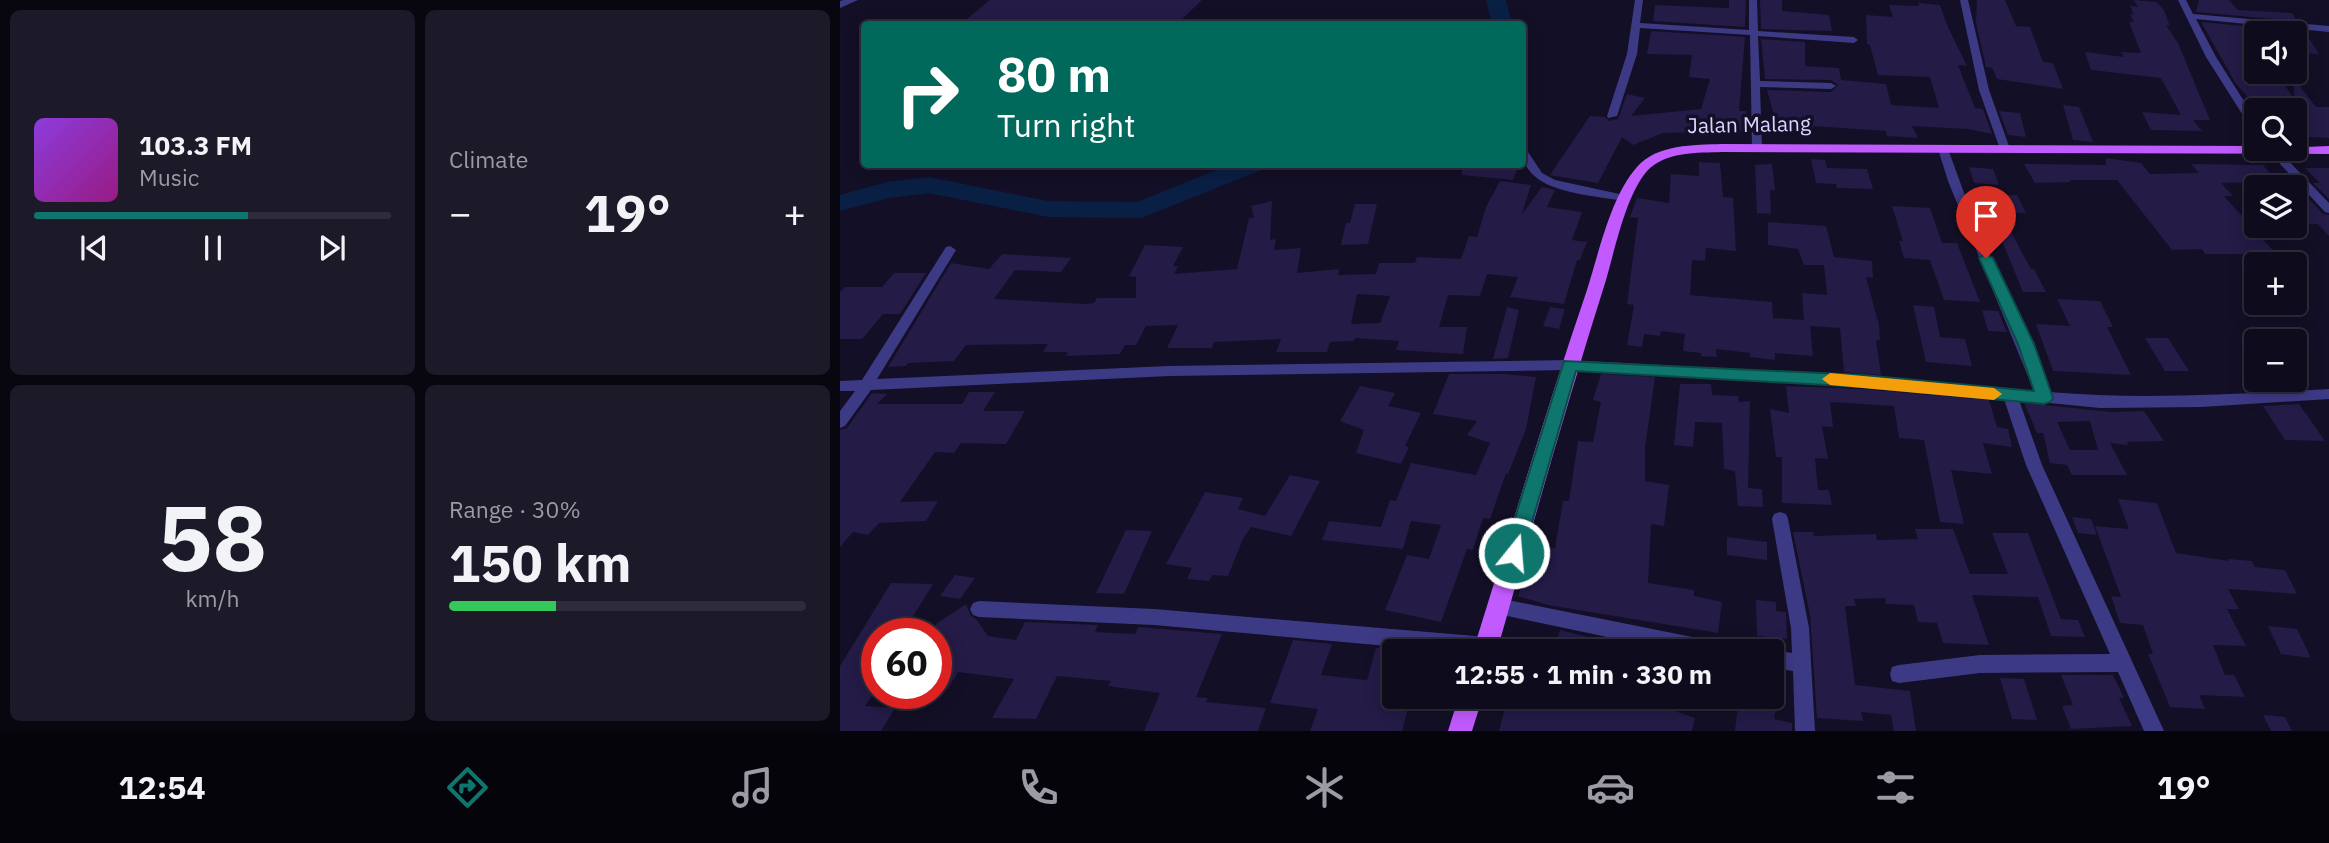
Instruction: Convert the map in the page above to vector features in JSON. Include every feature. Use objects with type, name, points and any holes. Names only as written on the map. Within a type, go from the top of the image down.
[{"type":"main road","name":"Jalan Malang","points":[[1489,639],[1570,365],[1624,198],[1640,168],[1648,160],[1663,153],[1696,149],[2244,149]]},
{"type":"main road","name":"Jalan Malang","points":[[2307,150],[2329,150]]},
{"type":"main road","points":[[1461,731],[1467,709]]},
{"type":"street","points":[[840,5],[853,0]]},
{"type":"street","points":[[1612,116],[1632,54],[1639,0]]},
{"type":"street","points":[[1753,0],[1758,149]]},
{"type":"street","points":[[1964,0],[1984,90],[2005,149]]},
{"type":"street","points":[[2182,0],[2244,108]]},
{"type":"street","points":[[2189,16],[2329,29]]},
{"type":"street","points":[[1636,25],[1854,40]]},
{"type":"street","points":[[1756,84],[1831,86]]},
{"type":"street","points":[[1943,149],[1968,221],[2026,344],[2044,398]]},
{"type":"street","points":[[1526,157],[1538,175],[1551,183],[1624,198]]},
{"type":"street","points":[[2283,161],[2329,210]]},
{"type":"street","points":[[840,422],[950,250]]},
{"type":"street","points":[[840,386],[1169,371],[1570,365],[1862,381],[2100,402],[2201,401],[2329,394]]},
{"type":"street","points":[[2010,396],[2034,465],[2154,731]]},
{"type":"street","points":[[1780,519],[1796,602],[1805,731]]},
{"type":"street","points":[[1498,606],[1659,639]]},
{"type":"street","points":[[979,609],[1154,617],[1382,639]]},
{"type":"street","points":[[1784,661],[1802,664]]},
{"type":"street","points":[[1899,674],[1980,664],[2123,663]]},
{"type":"building","points":[[990,0],[1202,0],[1180,21],[965,21]]},
{"type":"building","points":[[1729,0],[1746,0],[1745,27],[1653,21],[1655,5],[1729,8]]},
{"type":"building","points":[[1760,0],[1782,0],[1782,11],[1829,15],[1832,31],[1761,29]]},
{"type":"building","points":[[1977,0],[2005,0],[2016,26],[2030,27],[2043,62],[2053,63],[2063,89],[1997,79],[1992,68],[1986,67],[1976,23]]},
{"type":"building","points":[[2134,0],[2156,2],[2164,10],[2170,26],[2166,25],[2178,43],[2210,120],[2193,120],[2202,131],[2151,130],[2142,112],[2181,115],[2161,78],[2091,70],[2085,52],[2124,57],[2121,52],[2141,53],[2129,22],[2134,22],[2130,6],[2138,7]]},
{"type":"building","points":[[2199,0],[2229,0],[2238,10],[2292,13],[2297,21],[2196,12]]},
{"type":"building","points":[[1918,3],[1940,5],[1967,66],[1958,65],[1975,108],[1983,109],[1992,134],[1968,129],[1912,126],[1918,138],[1887,136],[1886,131],[1813,126],[1814,128],[1777,127],[1767,90],[1831,92],[1838,85],[1831,80],[1765,79],[1761,39],[1805,42],[1805,66],[1839,68],[1841,80],[1886,84],[1891,105],[1939,108],[1930,77],[1878,75],[1870,45],[1867,44],[1866,15],[1893,17],[1889,5],[1919,6]]},
{"type":"building","points":[[2201,22],[2244,26],[2244,84],[2284,84],[2293,98],[2249,98],[2236,84]]},
{"type":"building","points":[[1651,31],[1745,37],[1739,111],[1746,111],[1749,131],[1663,133],[1633,145],[1622,137],[1598,183],[1550,175],[1590,116],[1605,117],[1609,121],[1618,119],[1627,94],[1645,98],[1631,116],[1701,109],[1710,79],[1689,77],[1692,55],[1647,54]]},
{"type":"building","points":[[2307,35],[2319,54],[2307,53]]},
{"type":"building","points":[[2294,84],[2298,84],[2316,107],[2329,107],[2329,138],[2307,137],[2307,98],[2294,98]]},
{"type":"building","points":[[2063,105],[2079,107],[2093,142],[2073,140]]},
{"type":"building","points":[[1999,111],[2020,113],[2026,137],[2008,135]]},
{"type":"building","points":[[2106,158],[2141,163],[2150,174],[2199,173],[2191,164],[2263,165],[2272,175],[2244,175],[2244,182],[2221,183],[2233,196],[2224,196],[2244,218],[2244,238],[2262,238],[2274,252],[2205,254],[2202,249],[2172,250],[2117,180],[2035,183],[2024,164],[2106,165]]},
{"type":"building","points":[[1811,159],[1825,160],[1827,168],[1867,169],[1873,189],[1837,188],[1836,184],[1816,183]]},
{"type":"building","points":[[1699,162],[1720,163],[1723,197],[1733,198],[1736,251],[1706,248],[1705,261],[1692,260],[1690,295],[1772,302],[1773,318],[1804,320],[1802,293],[1827,295],[1824,265],[1804,265],[1798,249],[1768,245],[1768,222],[1826,226],[1834,257],[1872,261],[1873,278],[1866,277],[1879,325],[1880,340],[1876,340],[1881,375],[1844,372],[1840,328],[1810,326],[1813,356],[1775,353],[1775,360],[1750,357],[1750,353],[1716,349],[1717,357],[1701,356],[1701,353],[1683,351],[1685,334],[1661,331],[1660,336],[1644,334],[1642,347],[1627,345],[1634,305],[1627,304],[1638,218],[1630,217],[1637,198],[1669,203],[1671,174],[1699,176]]},
{"type":"building","points":[[1772,164],[1775,190],[1770,190],[1771,214],[1757,213],[1755,165]]},
{"type":"building","points":[[1969,167],[1993,169],[1999,185],[1974,183]]},
{"type":"building","points":[[1462,168],[1518,168],[1513,180],[1462,175]]},
{"type":"building","points":[[2305,168],[2329,168],[2329,199],[2313,183],[2320,183]]},
{"type":"building","points":[[1500,181],[1531,185],[1522,214],[1542,187],[1555,190],[1547,207],[1582,212],[1572,240],[1587,242],[1580,260],[1577,260],[1564,304],[1510,297],[1518,277],[1487,274],[1480,296],[1448,295],[1439,327],[1467,327],[1463,354],[1396,350],[1399,341],[1355,338],[1354,341],[1330,342],[1327,352],[1276,352],[1281,339],[1214,342],[1212,348],[1167,348],[1178,325],[1146,326],[1136,345],[1125,345],[1120,354],[1066,356],[1068,352],[1043,352],[1048,344],[966,345],[954,361],[908,363],[906,366],[888,367],[951,263],[989,269],[1002,254],[1071,258],[1061,272],[1015,270],[994,299],[1085,304],[1094,303],[1097,298],[1136,298],[1136,277],[1129,276],[1145,245],[1183,247],[1173,266],[1178,266],[1174,274],[1237,269],[1249,218],[1254,218],[1251,206],[1272,201],[1270,240],[1276,239],[1274,250],[1301,248],[1297,273],[1339,269],[1338,275],[1376,274],[1379,263],[1415,263],[1417,257],[1461,259],[1469,236],[1477,237],[1486,207]],"holes":[[[1357,294],[1390,296],[1380,323],[1351,324]]]},
{"type":"building","points":[[1995,195],[2017,195],[2026,213],[2004,212]]},
{"type":"building","points":[[2307,197],[2323,214],[2329,215],[2329,236],[2318,224],[2307,224]]},
{"type":"building","points":[[1355,204],[1377,204],[1368,244],[1341,245],[1346,223],[1350,223]]},
{"type":"building","points":[[1892,206],[1930,208],[1942,243],[1957,243],[1980,302],[1944,300],[1930,260],[1904,258],[1899,241],[1903,241]]},
{"type":"building","points":[[2004,219],[2046,292],[2023,292],[1995,224]]},
{"type":"building","points":[[894,273],[926,273],[900,314],[883,314],[862,339],[840,339],[840,292],[845,287],[882,287]]},
{"type":"building","points":[[2057,299],[2100,301],[2113,327],[2107,327],[2131,375],[2053,371],[2036,324],[2070,326]]},
{"type":"building","points":[[1913,305],[1934,307],[1940,337],[1965,339],[1972,366],[1926,362]]},
{"type":"building","points":[[1507,307],[1519,310],[1508,358],[1493,359]]},
{"type":"building","points":[[1550,307],[1565,309],[1559,329],[1543,326]]},
{"type":"building","points":[[1982,310],[1998,311],[2007,332],[1988,331]]},
{"type":"building","points":[[2145,338],[2168,338],[2189,371],[2165,371]]},
{"type":"building","points":[[1449,374],[1536,377],[1526,429],[1508,474],[1506,473],[1490,519],[1483,518],[1473,550],[1467,549],[1441,622],[1385,610],[1407,555],[1429,559],[1441,525],[1411,521],[1403,549],[1322,540],[1329,521],[1381,527],[1390,500],[1396,501],[1411,463],[1476,475],[1490,443],[1467,435],[1477,421],[1433,414]]},
{"type":"building","points":[[1601,374],[1655,377],[1645,448],[1645,481],[1669,485],[1664,526],[1651,524],[1648,583],[1694,590],[1694,596],[1722,602],[1718,633],[1548,605],[1518,596],[1525,574],[1528,575],[1535,545],[1555,548],[1563,501],[1569,501],[1578,441],[1593,442],[1601,402],[1593,400]]},
{"type":"building","points":[[1680,384],[1711,384],[1712,395],[1738,396],[1739,402],[1750,401],[1748,488],[1762,489],[1763,507],[1738,506],[1735,471],[1724,469],[1722,423],[1695,422],[1693,447],[1674,445]]},
{"type":"building","points":[[1360,386],[1395,393],[1388,406],[1421,413],[1405,446],[1409,447],[1401,464],[1356,453],[1364,430],[1340,421]]},
{"type":"building","points":[[1786,386],[1862,389],[1989,400],[1997,427],[2008,429],[2012,447],[1983,443],[1992,474],[1951,470],[1964,524],[1940,522],[1924,440],[1899,438],[1894,406],[1830,402],[1833,427],[1822,426],[1828,459],[1815,458],[1818,490],[1829,490],[1832,505],[1782,503],[1782,457],[1776,457],[1770,409],[1789,413]]},
{"type":"building","points":[[969,392],[995,392],[983,411],[1025,411],[1006,444],[961,443],[954,453],[935,452],[900,502],[938,501],[926,521],[879,523],[868,535],[853,532],[840,547],[840,430],[847,428],[872,393],[887,394],[877,404],[962,404]]},
{"type":"building","points":[[2024,403],[2111,412],[2144,411],[2164,441],[2127,442],[2128,445],[2110,443],[2127,475],[2072,475],[2067,465],[2050,463],[2043,433],[2037,433]],"holes":[[[2090,421],[2098,450],[2070,450],[2057,422]]]},
{"type":"building","points":[[2299,404],[2325,441],[2285,440],[2263,406]]},
{"type":"building","points":[[1290,475],[1320,481],[1291,536],[1251,527],[1243,539],[1228,576],[1212,575],[1209,581],[1187,579],[1192,568],[1166,564],[1205,492],[1243,498],[1238,509],[1265,516]]},
{"type":"building","points":[[2118,499],[2157,503],[2176,553],[2229,561],[2228,559],[2252,561],[2255,567],[2285,570],[2297,594],[2228,589],[2239,609],[2227,609],[2246,646],[2213,645],[2225,675],[2234,675],[2245,697],[2199,695],[2205,709],[2170,707],[2148,654],[2153,654],[2143,625],[2120,623],[2111,596],[2121,597],[2095,526],[2129,529]]},
{"type":"building","points":[[2072,517],[2091,519],[2097,535],[2078,533]]},
{"type":"building","points":[[1915,529],[1953,529],[1970,574],[2008,574],[1992,533],[2028,533],[2061,619],[2078,620],[2085,637],[2051,636],[2038,597],[1972,595],[1989,645],[1943,643],[1937,623],[1918,622],[1914,605],[1886,604],[1885,598],[1854,599],[1856,606],[1845,606],[1855,685],[1910,691],[1916,731],[1894,731],[1891,715],[1861,712],[1863,721],[1817,718],[1810,615],[1793,532],[1813,532],[1814,536],[1876,534],[1877,540],[1918,539]]},
{"type":"building","points":[[1126,530],[1152,531],[1124,594],[1096,593]]},
{"type":"building","points":[[1727,537],[1767,542],[1767,560],[1727,555]]},
{"type":"building","points":[[955,575],[975,578],[960,599],[940,596]]},
{"type":"building","points":[[891,583],[933,584],[912,618],[869,618]]},
{"type":"building","points":[[1756,600],[1776,602],[1776,611],[1786,612],[1787,639],[1757,636]]},
{"type":"building","points":[[966,604],[971,616],[988,636],[1016,640],[1025,622],[1098,625],[1095,632],[1135,634],[1138,627],[1222,634],[1196,697],[1208,698],[1206,702],[1266,708],[1258,731],[1144,731],[1160,693],[1108,686],[1111,681],[1057,676],[1036,719],[992,718],[1014,679],[958,672],[952,682],[952,618],[945,618]]},
{"type":"building","points":[[2268,626],[2297,629],[2311,658],[2281,654]]},
{"type":"building","points":[[1560,630],[1595,639],[1557,639]]},
{"type":"building","points":[[861,632],[861,709],[894,709],[881,731],[840,731],[840,666]]},
{"type":"building","points":[[1293,640],[1332,644],[1321,675],[1367,680],[1376,648],[1382,648],[1382,709],[1408,709],[1402,731],[1310,731],[1318,709],[1270,703]]},
{"type":"building","points":[[2061,675],[2113,675],[2124,698],[2119,698],[2132,726],[2071,729],[2062,706],[2073,705]]},
{"type":"building","points":[[2000,678],[2024,679],[2037,720],[2012,719]]},
{"type":"building","points":[[1505,709],[1669,709],[1695,718],[1692,731],[1499,731]]},
{"type":"building","points":[[1738,709],[1776,709],[1774,719],[1792,723],[1792,731],[1735,731]]},
{"type":"building","points":[[2263,715],[2285,717],[2292,731],[2271,731]]},
{"type":"waterway","points":[[1496,0],[1501,21]]},
{"type":"waterway","points":[[840,203],[887,190],[929,185],[1048,209],[1141,210],[1245,168]]},
{"type":"slow traffic","points":[[1830,379],[1994,394]]},
{"type":"route","points":[[1514,553],[1570,365],[1862,381],[2044,398],[2026,344],[1986,258]]}]
